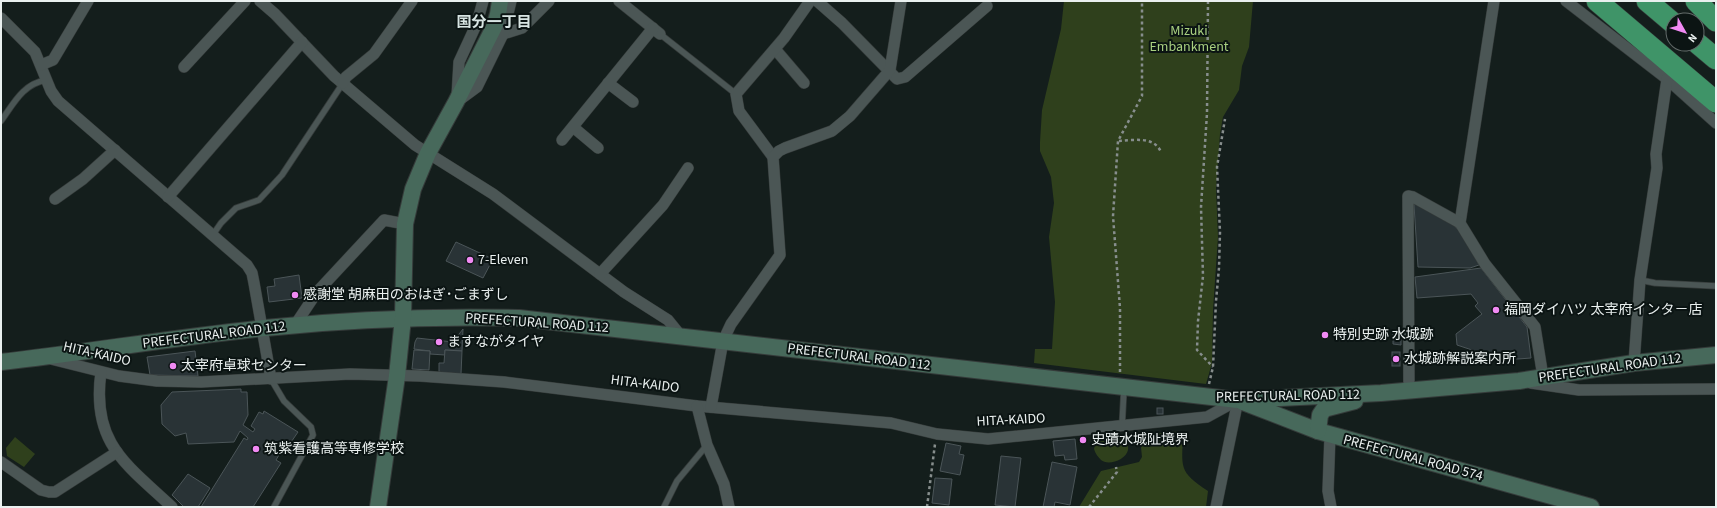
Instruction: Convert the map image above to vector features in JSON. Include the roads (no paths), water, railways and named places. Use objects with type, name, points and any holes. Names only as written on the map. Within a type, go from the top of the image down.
[{"type":"highway","points":[[1597,1],[1716,102]]},
{"type":"highway","points":[[1647,1],[1665,16]]},
{"type":"highway","points":[[1696,1],[1716,21]]},
{"type":"highway","points":[[1705,50],[1716,59]]},
{"type":"main road","points":[[381,506],[403,318],[405,224],[413,188],[428,153],[494,27],[500,1]]},
{"type":"main road","name":"PREFECTURAL ROAD 112","points":[[1,362],[263,328],[403,318],[459,317],[519,318],[1205,398],[1238,400],[1381,393],[1519,381],[1634,363],[1716,355]]},
{"type":"main road","points":[[1324,433],[1320,415],[1324,409],[1381,393]]},
{"type":"main road","name":"PREFECTURAL ROAD 574","points":[[1238,400],[1324,433],[1591,507]]},
{"type":"street","points":[[41,65],[53,60],[88,1]]},
{"type":"street","points":[[184,67],[245,1]]},
{"type":"street","points":[[260,1],[343,83],[415,145],[493,194],[600,274],[668,320],[681,336]]},
{"type":"street","points":[[343,83],[346,77],[374,54],[412,1]]},
{"type":"street","points":[[456,102],[459,62],[477,23],[484,1]]},
{"type":"street","points":[[456,102],[477,87],[503,34],[511,1]]},
{"type":"street","points":[[503,34],[522,28],[549,1]]},
{"type":"street","points":[[562,140],[608,83],[657,31],[619,1]]},
{"type":"street","points":[[711,407],[723,341],[731,324],[780,255],[773,157],[739,111],[736,94],[775,48],[810,1]]},
{"type":"street","points":[[817,1],[842,23],[890,70],[897,79],[906,77],[986,6]]},
{"type":"street","points":[[773,157],[778,151],[832,131],[850,116],[890,70],[901,1]]},
{"type":"street","points":[[1460,223],[1494,1]]},
{"type":"street","points":[[1566,1],[1667,79],[1716,123]]},
{"type":"street","points":[[1,18],[35,52],[46,80],[58,101],[200,222],[212,236],[247,265],[252,273],[263,328],[270,379]]},
{"type":"street","points":[[168,196],[302,42]]},
{"type":"street","points":[[775,48],[804,83]]},
{"type":"street","points":[[1634,363],[1640,280],[1657,168],[1656,154],[1667,79]]},
{"type":"street","points":[[608,83],[633,102]]},
{"type":"street","points":[[573,127],[598,148]]},
{"type":"street","points":[[54,199],[83,179],[115,150]]},
{"type":"street","points":[[600,274],[663,204],[688,168]]},
{"type":"street","points":[[1408,390],[1408,196],[1413,196],[1460,223],[1485,264],[1535,327],[1543,377]]},
{"type":"street","points":[[296,325],[317,292],[384,220],[405,224]]},
{"type":"street","name":"HITA-KAIDO","points":[[44,357],[119,376],[179,381],[201,382],[350,374],[420,376],[504,382],[697,406],[891,423],[937,434],[988,439],[1208,417],[1238,400]]},
{"type":"street","points":[[101,372],[99,387],[101,421],[109,439],[116,452],[126,464],[172,507]]},
{"type":"street","points":[[1519,381],[1579,390],[1716,389]]},
{"type":"street","points":[[1216,507],[1238,400]]},
{"type":"street","points":[[697,406],[707,445],[724,484],[729,507]]},
{"type":"street","points":[[1324,433],[1328,491],[1331,507]]},
{"type":"street","points":[[1,462],[41,490],[55,492],[116,452]]},
{"type":"lane","points":[[657,31],[736,94]]},
{"type":"lane","points":[[1,121],[28,87],[35,82],[46,80]]},
{"type":"lane","points":[[212,236],[221,223],[236,208],[259,200],[282,176],[343,83]]},
{"type":"lane","points":[[1640,280],[1655,283],[1716,286]]},
{"type":"lane","points":[[270,379],[284,401],[311,427],[313,435],[274,507]]},
{"type":"lane","points":[[1121,387],[1122,426]]},
{"type":"lane","points":[[664,507],[677,481],[707,445]]},
{"type":"place","name":"7-Eleven","points":[[470,260]]},
{"type":"place","name":"感謝堂 胡麻田のおはぎ･ごまずし","points":[[295,295]]},
{"type":"place","name":"福岡ダイハツ 太宰府インタ－店","points":[[1496,310]]},
{"type":"place","name":"特別史跡 水城跡","points":[[1325,335]]},
{"type":"place","name":"ますながタイヤ","points":[[439,342]]},
{"type":"place","name":"水城跡解説案内所","points":[[1396,359]]},
{"type":"place","name":"太宰府卓球センター","points":[[173,366]]},
{"type":"place","name":"史蹟水城阯境界","points":[[1083,440]]},
{"type":"place","name":"筑紫看護高等専修学校","points":[[256,449]]},
{"type":"district","name":"国分一丁目","points":[[494,22]]},
{"type":"park label","name":"Mizuki Embankment","points":[[1189,40]]}]
